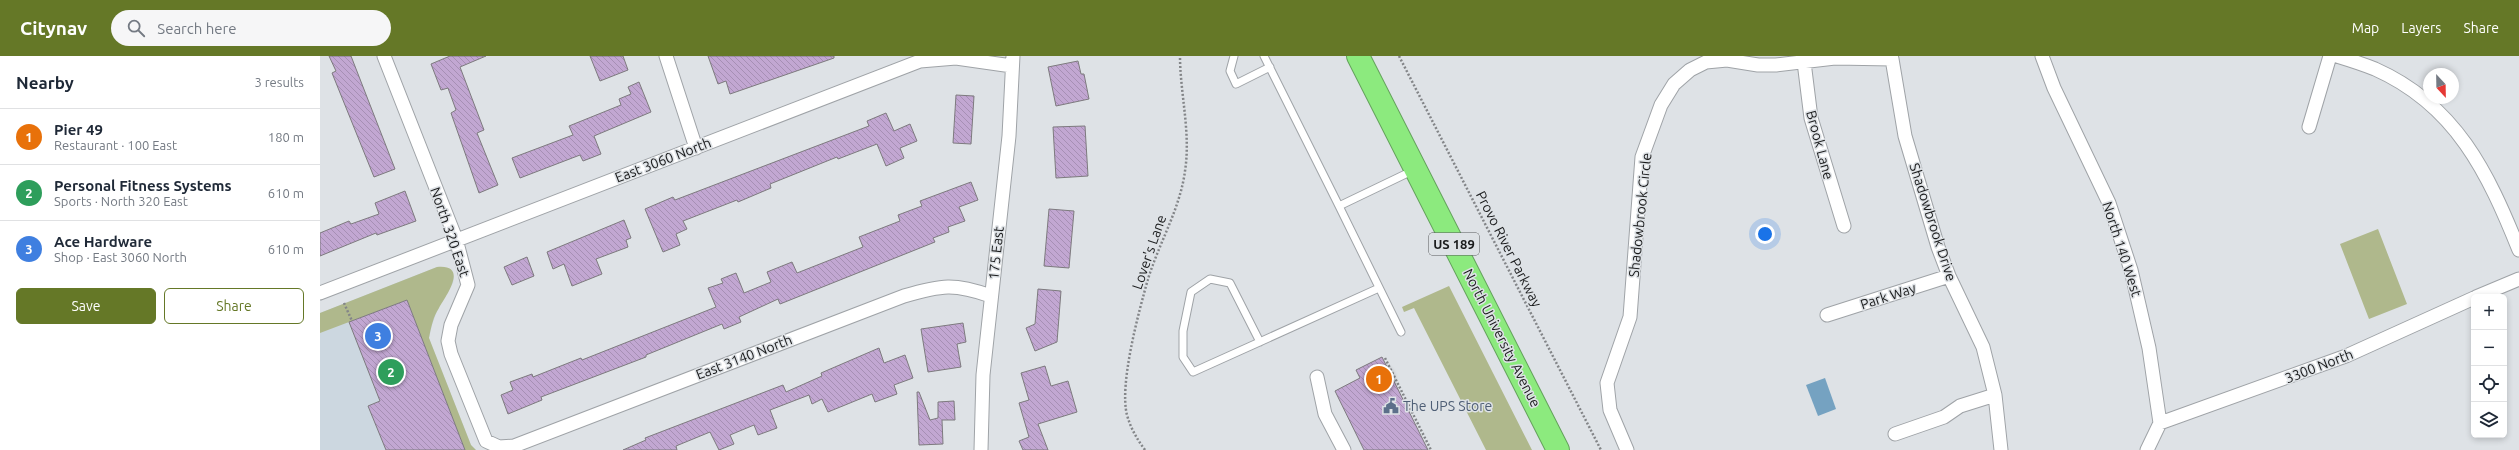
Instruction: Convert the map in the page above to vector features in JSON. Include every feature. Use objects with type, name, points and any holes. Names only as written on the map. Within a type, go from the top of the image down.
[{"type":"highway","name":"North University Avenue","points":[[1358,56],[1558,450]]},
{"type":"street","name":"North 320 East","points":[[384,56],[456,239],[468,285],[451,325],[448,341],[486,441],[499,447]]},
{"type":"street","points":[[666,56],[696,148]]},
{"type":"street","name":"North 140 West","points":[[2042,56],[2054,88],[2109,203],[2131,270],[2149,348],[2160,423]]},
{"type":"street","points":[[2309,127],[2330,56]]},
{"type":"street","points":[[2337,56],[2375,69],[2396,81],[2425,100],[2443,117],[2470,148],[2487,175],[2519,250]]},
{"type":"street","name":"East 3060 North","points":[[320,293],[456,239],[920,61],[956,58],[1013,61]]},
{"type":"street","name":"Shadowbrook Circle","points":[[1627,450],[1610,410],[1607,384],[1630,317],[1642,157],[1661,105],[1674,84],[1690,70],[1706,62],[1727,60],[1758,65],[1835,58],[1892,59]]},
{"type":"street","name":"Shadowbrook Drive","points":[[1892,59],[1905,136],[1949,276],[1983,347],[1995,395],[2001,450]]},
{"type":"street","name":"175 East","points":[[981,450],[983,375],[1009,136],[1013,61]]},
{"type":"street","name":"Brook Lane","points":[[1804,62],[1810,118],[1844,226]]},
{"type":"street","name":"Park Way","points":[[1827,315],[1949,276]]},
{"type":"street","name":"3300 North","points":[[2482,294],[2519,279]]},
{"type":"street","name":"East 3140 North","points":[[499,447],[514,446],[904,296],[938,286],[964,287],[991,296]]},
{"type":"street","name":"3300 North","points":[[2160,423],[2346,356],[2471,299]]},
{"type":"street","points":[[1317,377],[1325,414],[1344,450]]},
{"type":"street","points":[[1895,434],[1944,417],[1960,406],[1995,395]]},
{"type":"street","points":[[2147,450],[2160,423]]},
{"type":"lane","points":[[1234,56],[1230,71],[1236,84],[1270,67]]},
{"type":"lane","points":[[1264,56],[1401,332]]},
{"type":"lane","points":[[1339,206],[1416,169]]},
{"type":"lane","points":[[1260,342],[1230,283],[1210,279],[1191,292],[1183,331],[1182,356],[1193,372],[1260,342],[1380,288]]},
{"type":"path","name":"Lover's Lane","points":[[1145,450],[1135,438],[1127,414],[1126,380],[1148,279],[1177,205],[1185,170],[1186,140],[1180,56]]},
{"type":"path","name":"Provo River Parkway","points":[[1399,56],[1601,450]]},
{"type":"path","points":[[344,303],[352,321]]},
{"type":"path","points":[[1385,358],[1431,450]]},
{"type":"shaded area","points":[[437,267],[443,267],[451,271],[454,277],[453,283],[438,308],[429,338],[471,445],[476,450],[320,450],[320,313]]},
{"type":"green space","points":[[2378,229],[2407,304],[2369,319],[2340,244]]},
{"type":"green space","points":[[437,267],[447,267],[452,271],[454,276],[450,289],[435,315],[429,338],[471,445],[476,450],[465,450],[407,300],[320,333],[320,313]]},
{"type":"green space","points":[[1449,286],[1532,450],[1486,450],[1414,308],[1404,312],[1402,307]]},
{"type":"water","points":[[1825,378],[1836,409],[1818,416],[1806,385]]},
{"type":"building","points":[[329,56],[351,56],[395,169],[374,177],[332,73],[336,71]]},
{"type":"building","points":[[450,56],[486,56],[460,67],[484,130],[477,133],[498,185],[479,193],[451,113],[456,110],[448,88],[441,90],[431,64]]},
{"type":"building","points":[[590,56],[623,56],[628,70],[600,81]]},
{"type":"building","points":[[708,56],[834,56],[834,58],[730,94],[726,81],[718,84]]},
{"type":"building","points":[[1078,61],[1081,74],[1084,74],[1089,99],[1056,106],[1048,67]]},
{"type":"building","points":[[639,82],[651,112],[594,136],[601,154],[583,161],[580,155],[520,178],[512,158],[573,135],[569,126],[621,105],[619,99],[631,94],[628,87]]},
{"type":"building","points":[[956,95],[974,96],[971,144],[953,143]]},
{"type":"building","points":[[886,113],[894,131],[910,124],[917,141],[900,148],[904,158],[886,166],[877,144],[838,159],[837,157],[770,184],[771,188],[738,202],[737,200],[683,221],[687,229],[676,234],[680,245],[663,252],[645,209],[673,197],[675,200],[869,126],[867,121]]},
{"type":"building","points":[[1085,126],[1088,176],[1056,178],[1053,127]]},
{"type":"building","points":[[971,182],[978,200],[959,207],[965,221],[948,227],[949,232],[933,238],[935,242],[780,304],[778,299],[739,317],[741,322],[724,329],[722,324],[646,355],[646,357],[541,397],[542,400],[508,414],[501,395],[513,390],[510,382],[532,374],[533,377],[581,358],[582,360],[716,307],[708,288],[723,283],[721,279],[736,273],[744,293],[771,282],[767,272],[792,262],[797,273],[863,247],[859,237],[900,221],[898,215],[922,206],[920,201]]},
{"type":"building","points":[[405,191],[416,221],[377,235],[376,233],[320,256],[320,233],[349,221],[351,224],[379,214],[375,203]]},
{"type":"building","points":[[1049,209],[1074,211],[1069,268],[1044,266]]},
{"type":"building","points":[[624,220],[631,238],[626,240],[628,247],[596,259],[602,274],[572,286],[564,264],[553,269],[547,252]]},
{"type":"building","points":[[527,257],[534,276],[512,285],[504,267]]},
{"type":"building","points":[[1038,289],[1061,291],[1057,342],[1035,351],[1026,328],[1035,324]]},
{"type":"building","points":[[407,300],[465,450],[386,450],[368,406],[380,401],[349,322]]},
{"type":"building","points":[[963,323],[966,342],[957,344],[961,367],[928,372],[921,329]]},
{"type":"building","points":[[879,348],[884,363],[905,355],[913,378],[894,385],[897,394],[875,402],[872,394],[828,412],[822,399],[812,404],[809,395],[770,410],[777,428],[758,435],[754,425],[730,435],[734,444],[719,450],[710,432],[676,446],[677,450],[623,450],[646,440],[645,438],[783,385],[786,392],[822,376],[821,373]]},
{"type":"building","points":[[1382,357],[1428,450],[1364,450],[1335,391],[1360,378],[1356,370]]},
{"type":"building","points":[[1045,366],[1051,386],[1068,381],[1077,412],[1038,424],[1048,450],[1023,450],[1019,441],[1029,437],[1019,403],[1029,400],[1021,373]]},
{"type":"building","points":[[917,392],[919,392],[930,420],[938,418],[938,402],[954,401],[955,420],[942,420],[943,444],[919,445]]},
{"type":"place","name":"Ace Hardware","points":[[378,336]]},
{"type":"place","name":"Personal Fitness Systems","points":[[391,372]]},
{"type":"place","name":"Pier 49","points":[[1379,379]]},
{"type":"place","name":"The UPS Store","points":[[1391,406]]}]
